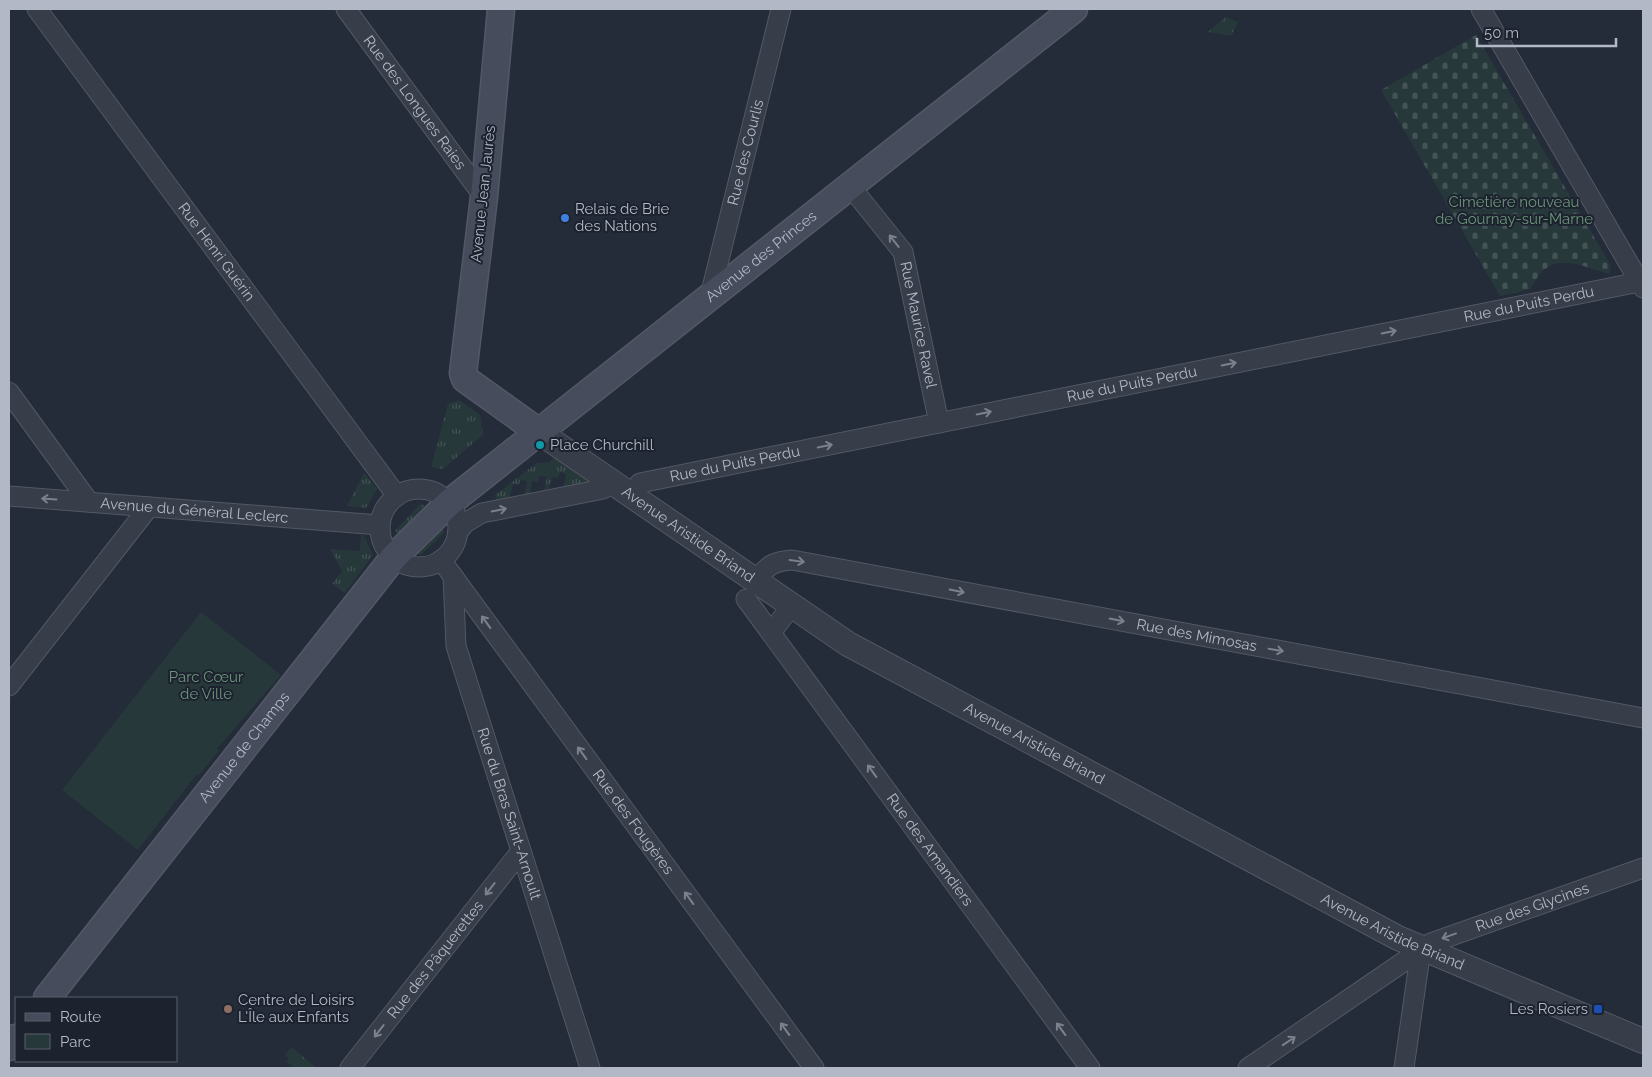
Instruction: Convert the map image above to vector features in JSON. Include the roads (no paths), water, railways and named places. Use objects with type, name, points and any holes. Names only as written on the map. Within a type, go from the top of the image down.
[{"type":"main road","name":"Avenue Jean Jaurès","points":[[465,379],[464,366],[484,197],[500,9]]},
{"type":"main road","name":"Avenue des Princes","points":[[449,503],[850,186],[1058,14]]},
{"type":"main road","name":"Avenue Aristide Briand","points":[[465,379],[539,432]]},
{"type":"main road","name":"Avenue de Champs","points":[[48,997],[394,557],[449,503]]},
{"type":"street","name":"Rue Henri Guérin","points":[[37,9],[396,496]]},
{"type":"street","name":"Rue des Longues Raies","points":[[346,9],[484,197]]},
{"type":"street","name":"Rue des Courlis","points":[[710,296],[781,9]]},
{"type":"street","points":[[1481,9],[1642,286]]},
{"type":"street","name":"Rue Maurice Ravel","points":[[850,186],[903,252],[939,422]]},
{"type":"street","name":"Rue du Puits Perdu","points":[[631,494],[640,483],[939,422],[1642,286]]},
{"type":"street","points":[[9,392],[89,502]]},
{"type":"street","name":"Avenue Aristide Briand","points":[[539,432],[631,494],[752,590],[792,605],[848,644],[1421,949],[1643,1041]]},
{"type":"street","points":[[458,532],[454,512],[449,503],[440,495],[418,489],[396,496],[386,509],[380,525],[384,542],[394,557],[405,564],[417,567],[430,565],[441,560],[449,552],[458,532],[465,523],[482,513],[603,489],[609,480]]},
{"type":"street","name":"Avenue du Général Leclerc","points":[[9,496],[380,525]]},
{"type":"street","points":[[9,686],[149,508]]},
{"type":"street","points":[[441,560],[453,575]]},
{"type":"street","name":"Rue des Mimosas","points":[[752,590],[764,569],[777,560],[792,560],[1643,718]]},
{"type":"street","name":"Rue du Bras Saint-Arnoult","points":[[453,575],[456,646],[590,1068]]},
{"type":"street","name":"Rue des Fougères","points":[[453,575],[814,1068]]},
{"type":"street","name":"Rue des Amandiers","points":[[752,590],[770,633],[1090,1068]]},
{"type":"street","points":[[770,633],[792,605]]},
{"type":"street","name":"Rue des Pâquerettes","points":[[350,1068],[520,851]]},
{"type":"street","name":"Rue des Glycines","points":[[1248,1068],[1379,980],[1421,949],[1442,939],[1643,868]]},
{"type":"street","points":[[1404,1068],[1421,949]]},
{"type":"place","name":"Relais de Brie des Nations","points":[[565,218]]},
{"type":"place","name":"Place Churchill","points":[[540,445]]},
{"type":"place","name":"Centre de Loisirs L'Île aux Enfants","points":[[228,1009]]},
{"type":"place","name":"Les Rosiers","points":[[1598,1009]]},
{"type":"park label","name":"Cimetière nouveau de Gournay-sur-Marne","points":[[1514,210]]},
{"type":"park label","name":"Parc Cœur de Ville","points":[[206,686]]}]
